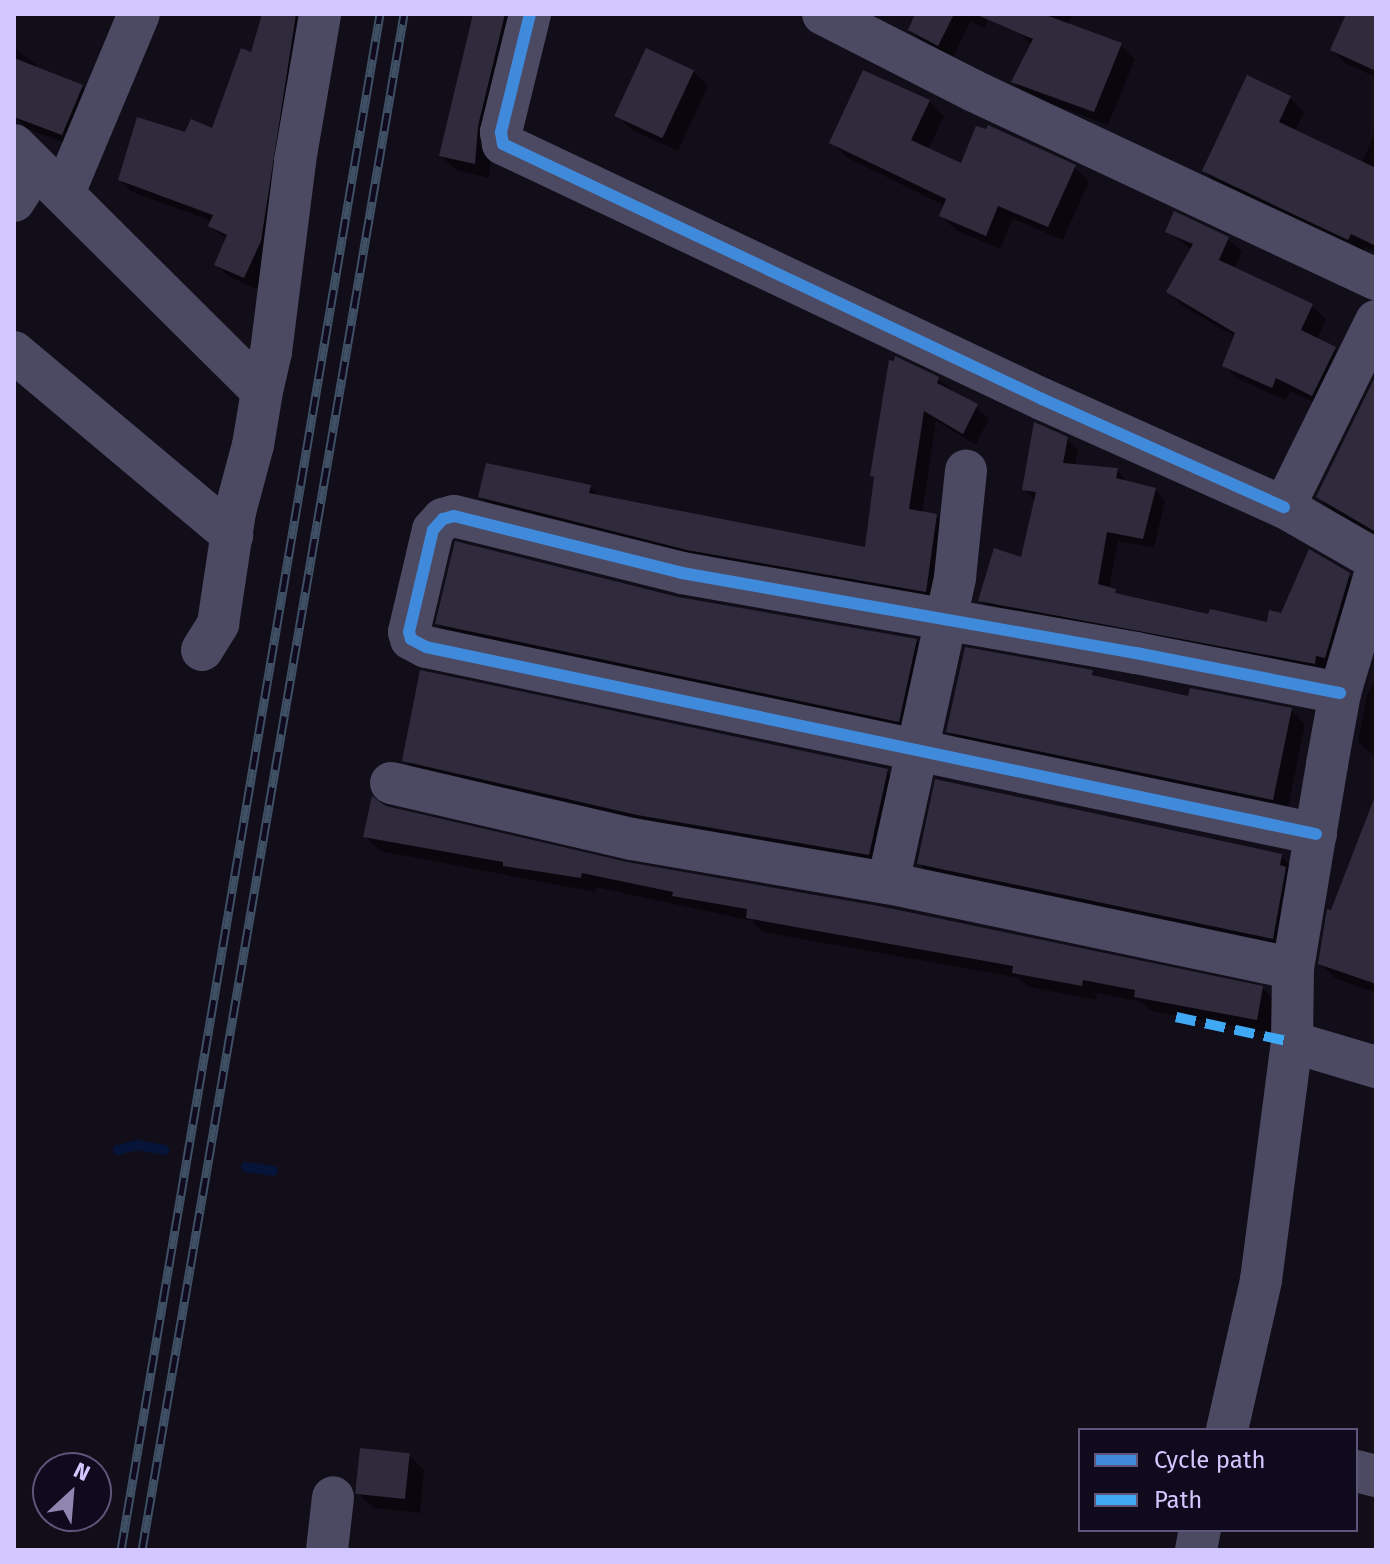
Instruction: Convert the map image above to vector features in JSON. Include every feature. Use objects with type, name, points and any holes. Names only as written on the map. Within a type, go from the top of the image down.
[{"type":"street","points":[[14,201],[139,14]]},
{"type":"street","points":[[202,650],[218,624],[232,535],[271,352],[295,161],[320,14]]},
{"type":"street","points":[[530,14],[501,132],[503,144],[1042,399],[1284,507],[1376,560]]},
{"type":"street","points":[[823,14],[974,91],[1376,279]]},
{"type":"street","points":[[38,168],[262,391]]},
{"type":"street","points":[[1284,507],[1376,321]]},
{"type":"street","points":[[14,352],[232,535]]},
{"type":"street","points":[[888,883],[955,577],[966,471]]},
{"type":"street","points":[[1316,834],[426,647],[411,639],[409,632],[433,530],[443,519],[454,516],[682,573],[1340,693]]},
{"type":"street","points":[[1227,1428],[1261,1280],[1292,1042],[1293,968],[1340,693],[1376,571]]},
{"type":"street","points":[[391,783],[632,839],[888,883],[1293,968]]},
{"type":"street","points":[[1292,1042],[1376,1067]]},
{"type":"street","points":[[327,1550],[333,1497]]},
{"type":"building","points":[[262,14],[296,14],[261,241],[244,278],[214,265],[227,235],[208,226],[213,215],[118,180],[137,117],[185,132],[191,119],[212,128],[241,48],[251,52]]},
{"type":"building","points":[[473,14],[505,14],[478,126],[475,164],[439,156]]},
{"type":"building","points":[[915,14],[954,14],[938,46],[908,30]]},
{"type":"building","points":[[975,14],[1043,14],[1122,43],[1094,112],[1011,82],[1033,39]]},
{"type":"building","points":[[1346,14],[1376,14],[1376,71],[1330,50]]},
{"type":"building","points":[[646,48],[694,70],[662,138],[614,116]]},
{"type":"building","points":[[14,58],[83,85],[62,135],[14,117]]},
{"type":"building","points":[[863,70],[930,100],[911,140],[961,163],[976,126],[986,129],[988,125],[1076,165],[1048,227],[998,206],[986,236],[939,216],[946,199],[829,143]]},
{"type":"building","points":[[1247,75],[1291,96],[1279,122],[1376,168],[1376,246],[1351,234],[1348,240],[1202,171]]},
{"type":"building","points":[[1174,211],[1229,237],[1219,260],[1313,304],[1301,330],[1336,347],[1312,396],[1276,378],[1272,388],[1222,366],[1235,333],[1166,292],[1193,244],[1165,232]]},
{"type":"building","points":[[895,356],[939,377],[937,383],[978,404],[963,434],[924,411],[909,509],[937,514],[926,592],[687,550],[478,497],[486,463],[591,485],[589,493],[865,547],[874,477],[870,476],[889,360],[894,361]]},
{"type":"building","points":[[1376,375],[1376,532],[1316,497]]},
{"type":"building","points":[[1034,422],[1068,437],[1063,463],[1118,468],[1116,478],[1156,488],[1143,539],[1107,532],[1098,584],[1116,589],[1115,593],[1208,614],[1210,609],[1267,622],[1269,610],[1281,613],[1309,549],[1350,573],[1325,658],[1316,656],[1315,664],[978,601],[994,548],[1021,557],[1036,492],[1022,490]]},
{"type":"building","points":[[455,541],[678,597],[917,639],[899,722],[435,624]]},
{"type":"building","points":[[965,647],[1093,670],[1092,675],[1188,696],[1190,688],[1292,708],[1273,800],[946,732]]},
{"type":"building","points":[[420,670],[888,769],[869,855],[637,815],[402,761]]},
{"type":"building","points":[[935,779],[1282,854],[1280,865],[1286,867],[1273,939],[917,864]]},
{"type":"building","points":[[372,796],[386,806],[627,862],[884,907],[1263,986],[1257,1020],[1134,997],[1135,990],[1083,980],[1082,986],[1012,973],[1013,966],[746,918],[747,909],[672,896],[673,892],[582,873],[581,878],[503,866],[503,862],[363,837]]},
{"type":"building","points":[[1374,799],[1376,984],[1318,964],[1327,909],[1331,910]]},
{"type":"building","points":[[360,1448],[410,1453],[405,1499],[355,1494]]},
{"type":"waterway","points":[[118,1150],[137,1145],[165,1150]]},
{"type":"waterway","points":[[246,1167],[273,1171]]},
{"type":"railway","points":[[121,1550],[380,14]]},
{"type":"railway","points":[[142,1550],[404,14]]},
{"type":"marked path","points":[[1176,1017],[1292,1042]]},
{"type":"cycle path","points":[[530,14],[501,132],[503,144],[1042,399],[1284,507]]},
{"type":"cycle path","points":[[1316,834],[426,647],[411,639],[409,632],[433,530],[443,519],[454,516],[682,573],[1136,653],[1340,693]]}]
